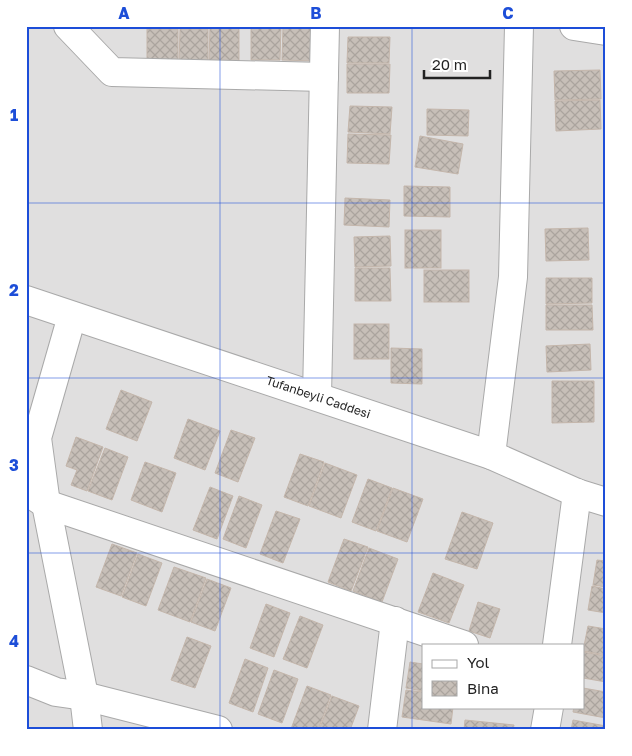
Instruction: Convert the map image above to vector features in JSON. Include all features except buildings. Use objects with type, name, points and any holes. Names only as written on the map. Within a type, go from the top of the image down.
[{"type":"street","points":[[68,26],[112,72],[324,77]]},
{"type":"street","points":[[317,396],[325,26]]},
{"type":"street","points":[[491,455],[513,277],[519,26]]},
{"type":"street","points":[[574,26],[606,31]]},
{"type":"street","name":"Tufanbeyli Caddesi","points":[[26,300],[491,455],[577,493],[606,502]]},
{"type":"street","points":[[72,316],[36,438],[36,497],[84,696],[88,730]]},
{"type":"street","points":[[557,644],[577,493]]},
{"type":"street","points":[[36,497],[461,644]]},
{"type":"street","points":[[382,730],[394,621]]},
{"type":"street","points":[[26,680],[56,692],[84,696],[218,730]]},
{"type":"street","points":[[545,730],[548,708]]},
{"type":"shaded area","points":[[26,26],[606,26],[606,730],[26,730]]}]
